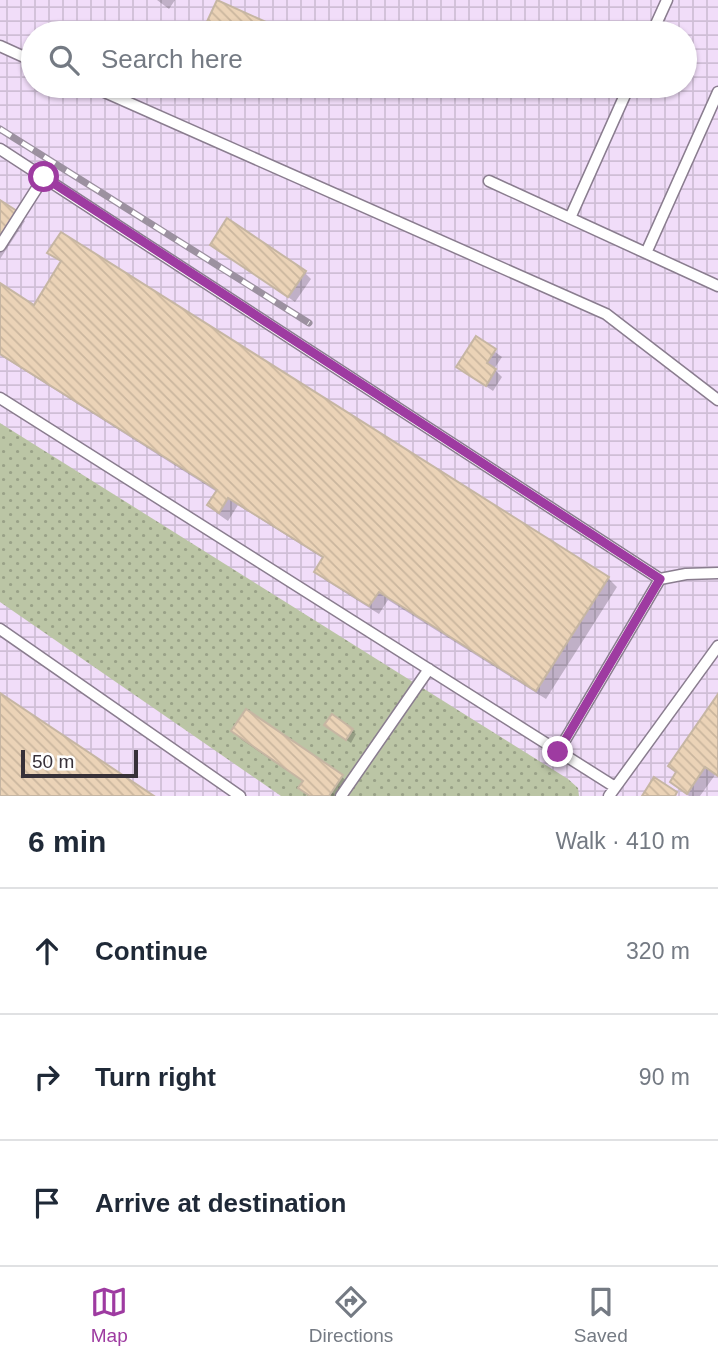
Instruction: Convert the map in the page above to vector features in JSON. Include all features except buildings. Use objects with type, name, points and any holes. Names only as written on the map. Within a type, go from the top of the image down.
[{"type":"lane","points":[[657,21],[667,0]]},
{"type":"lane","points":[[0,46],[21,56]]},
{"type":"lane","points":[[646,253],[718,92]]},
{"type":"lane","points":[[118,98],[606,314],[718,400]]},
{"type":"lane","points":[[570,218],[624,98]]},
{"type":"lane","points":[[0,149],[660,579],[686,574],[718,573]]},
{"type":"lane","points":[[0,246],[44,177]]},
{"type":"lane","points":[[489,181],[718,286]]},
{"type":"lane","points":[[0,398],[558,752],[612,792],[718,646]]},
{"type":"lane","points":[[558,752],[660,579]]},
{"type":"lane","points":[[0,629],[240,796]]},
{"type":"lane","points":[[341,796],[429,669]]},
{"type":"shaded area","points":[[0,0],[718,0],[718,796],[0,796]]},
{"type":"green space","points":[[0,423],[568,779],[578,788],[579,796],[281,796],[0,602]]},
{"type":"railway","points":[[0,129],[309,323]]},
{"type":"route","points":[[44,177],[660,579],[558,752]]}]
